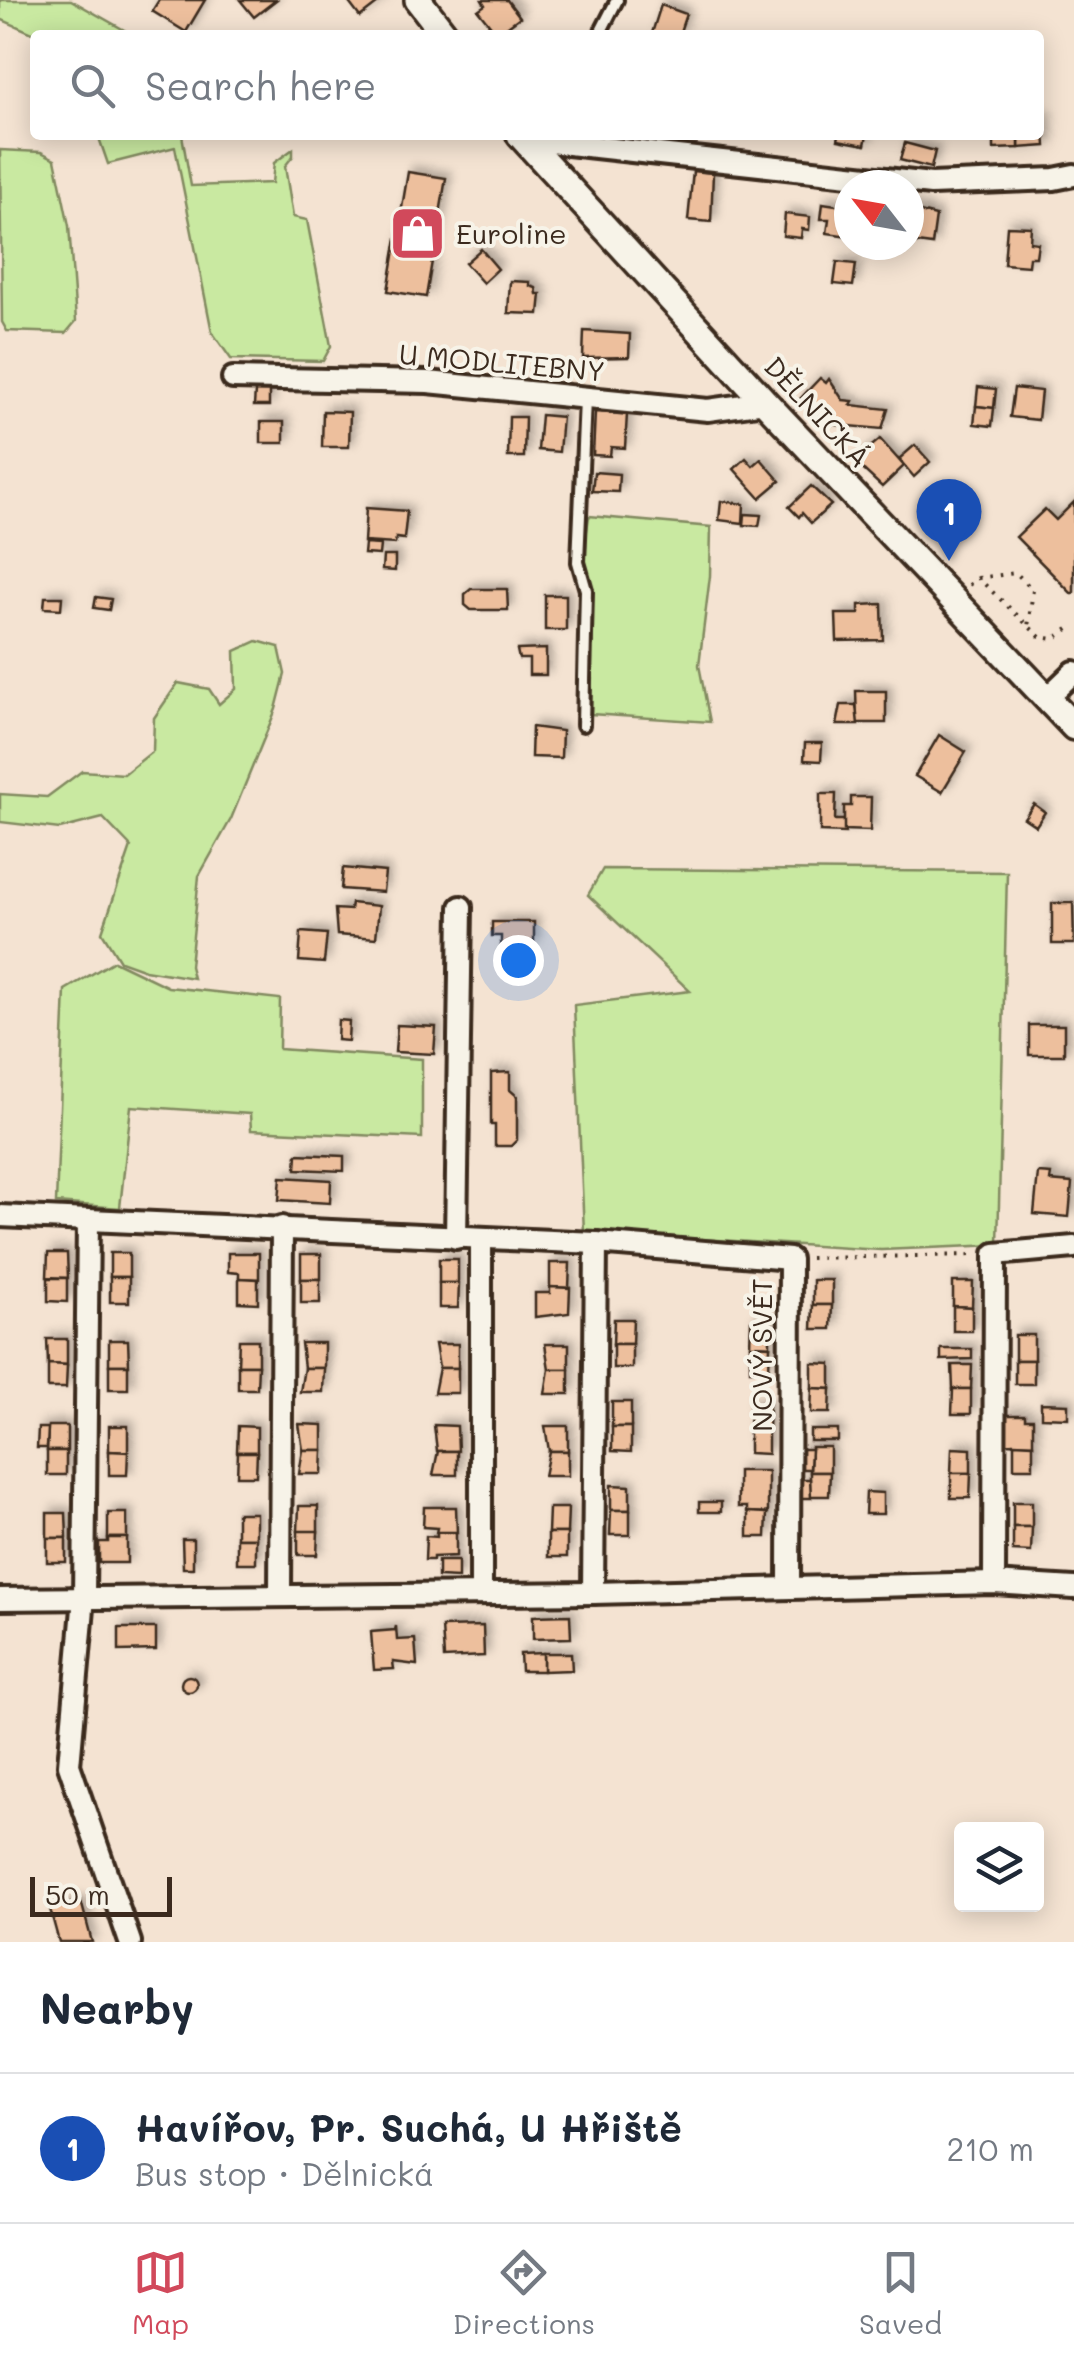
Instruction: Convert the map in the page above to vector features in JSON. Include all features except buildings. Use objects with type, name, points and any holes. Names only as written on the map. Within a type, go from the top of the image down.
[{"type":"street","points":[[418,0],[441,30]]},
{"type":"street","name":"DĚLNICKÁ","points":[[537,140],[765,402],[1074,727]]},
{"type":"street","points":[[559,140],[930,184],[1074,175]]},
{"type":"street","name":"U MODLITEBNY","points":[[233,378],[428,382],[708,410],[765,402]]},
{"type":"street","points":[[1047,698],[1074,672]]},
{"type":"street","points":[[456,1238],[461,908]]},
{"type":"street","name":"NOVÝ SVĚT","points":[[0,1216],[596,1243],[790,1258],[789,1586]]},
{"type":"street","points":[[88,1221],[84,1597],[69,1765],[130,1942]]},
{"type":"street","points":[[280,1594],[282,1227]]},
{"type":"street","points":[[481,1239],[481,1592]]},
{"type":"street","points":[[592,1592],[596,1243]]},
{"type":"street","points":[[994,1583],[995,1254],[1074,1247]]},
{"type":"street","points":[[0,1598],[994,1583],[1074,1588]]},
{"type":"lane","points":[[602,30],[617,0]]},
{"type":"lane","points":[[583,724],[586,590],[578,562],[586,398]]},
{"type":"path","points":[[952,598],[978,578],[1016,573],[1034,590],[1028,628]]},
{"type":"path","points":[[978,578],[1040,636],[1054,638],[1074,626]]},
{"type":"path","points":[[790,1258],[995,1254]]},
{"type":"green space","points":[[0,0],[71,0],[124,30],[30,32],[0,19]]},
{"type":"green space","points":[[100,140],[183,140],[191,186],[272,183],[274,163],[293,149],[285,166],[293,217],[307,220],[331,346],[323,361],[231,359],[212,332],[175,147],[108,164]]},
{"type":"green space","points":[[0,150],[41,152],[55,159],[69,226],[76,321],[66,333],[7,331],[2,322]]},
{"type":"green space","points":[[589,516],[711,527],[710,576],[699,665],[710,722],[591,714],[593,591],[583,558]]},
{"type":"green space","points":[[257,641],[279,647],[285,674],[276,709],[231,819],[199,876],[190,966],[193,978],[145,970],[120,961],[102,932],[131,847],[103,818],[60,829],[0,822],[0,794],[47,797],[82,771],[124,774],[153,751],[154,718],[178,683],[209,689],[219,704],[236,689],[235,651]]},
{"type":"green space","points":[[603,869],[1007,872],[998,1245],[881,1250],[584,1232],[574,1005],[690,991],[588,895]]},
{"type":"green space","points":[[114,961],[168,987],[280,999],[279,1049],[422,1059],[422,1138],[251,1130],[250,1114],[131,1106],[120,1208],[56,1203],[65,990]]},
{"type":"place","name":"Euroline","points":[[417,234]]},
{"type":"place","name":"Havířov, Pr. Suchá, U Hřiště","points":[[949,561]]}]
